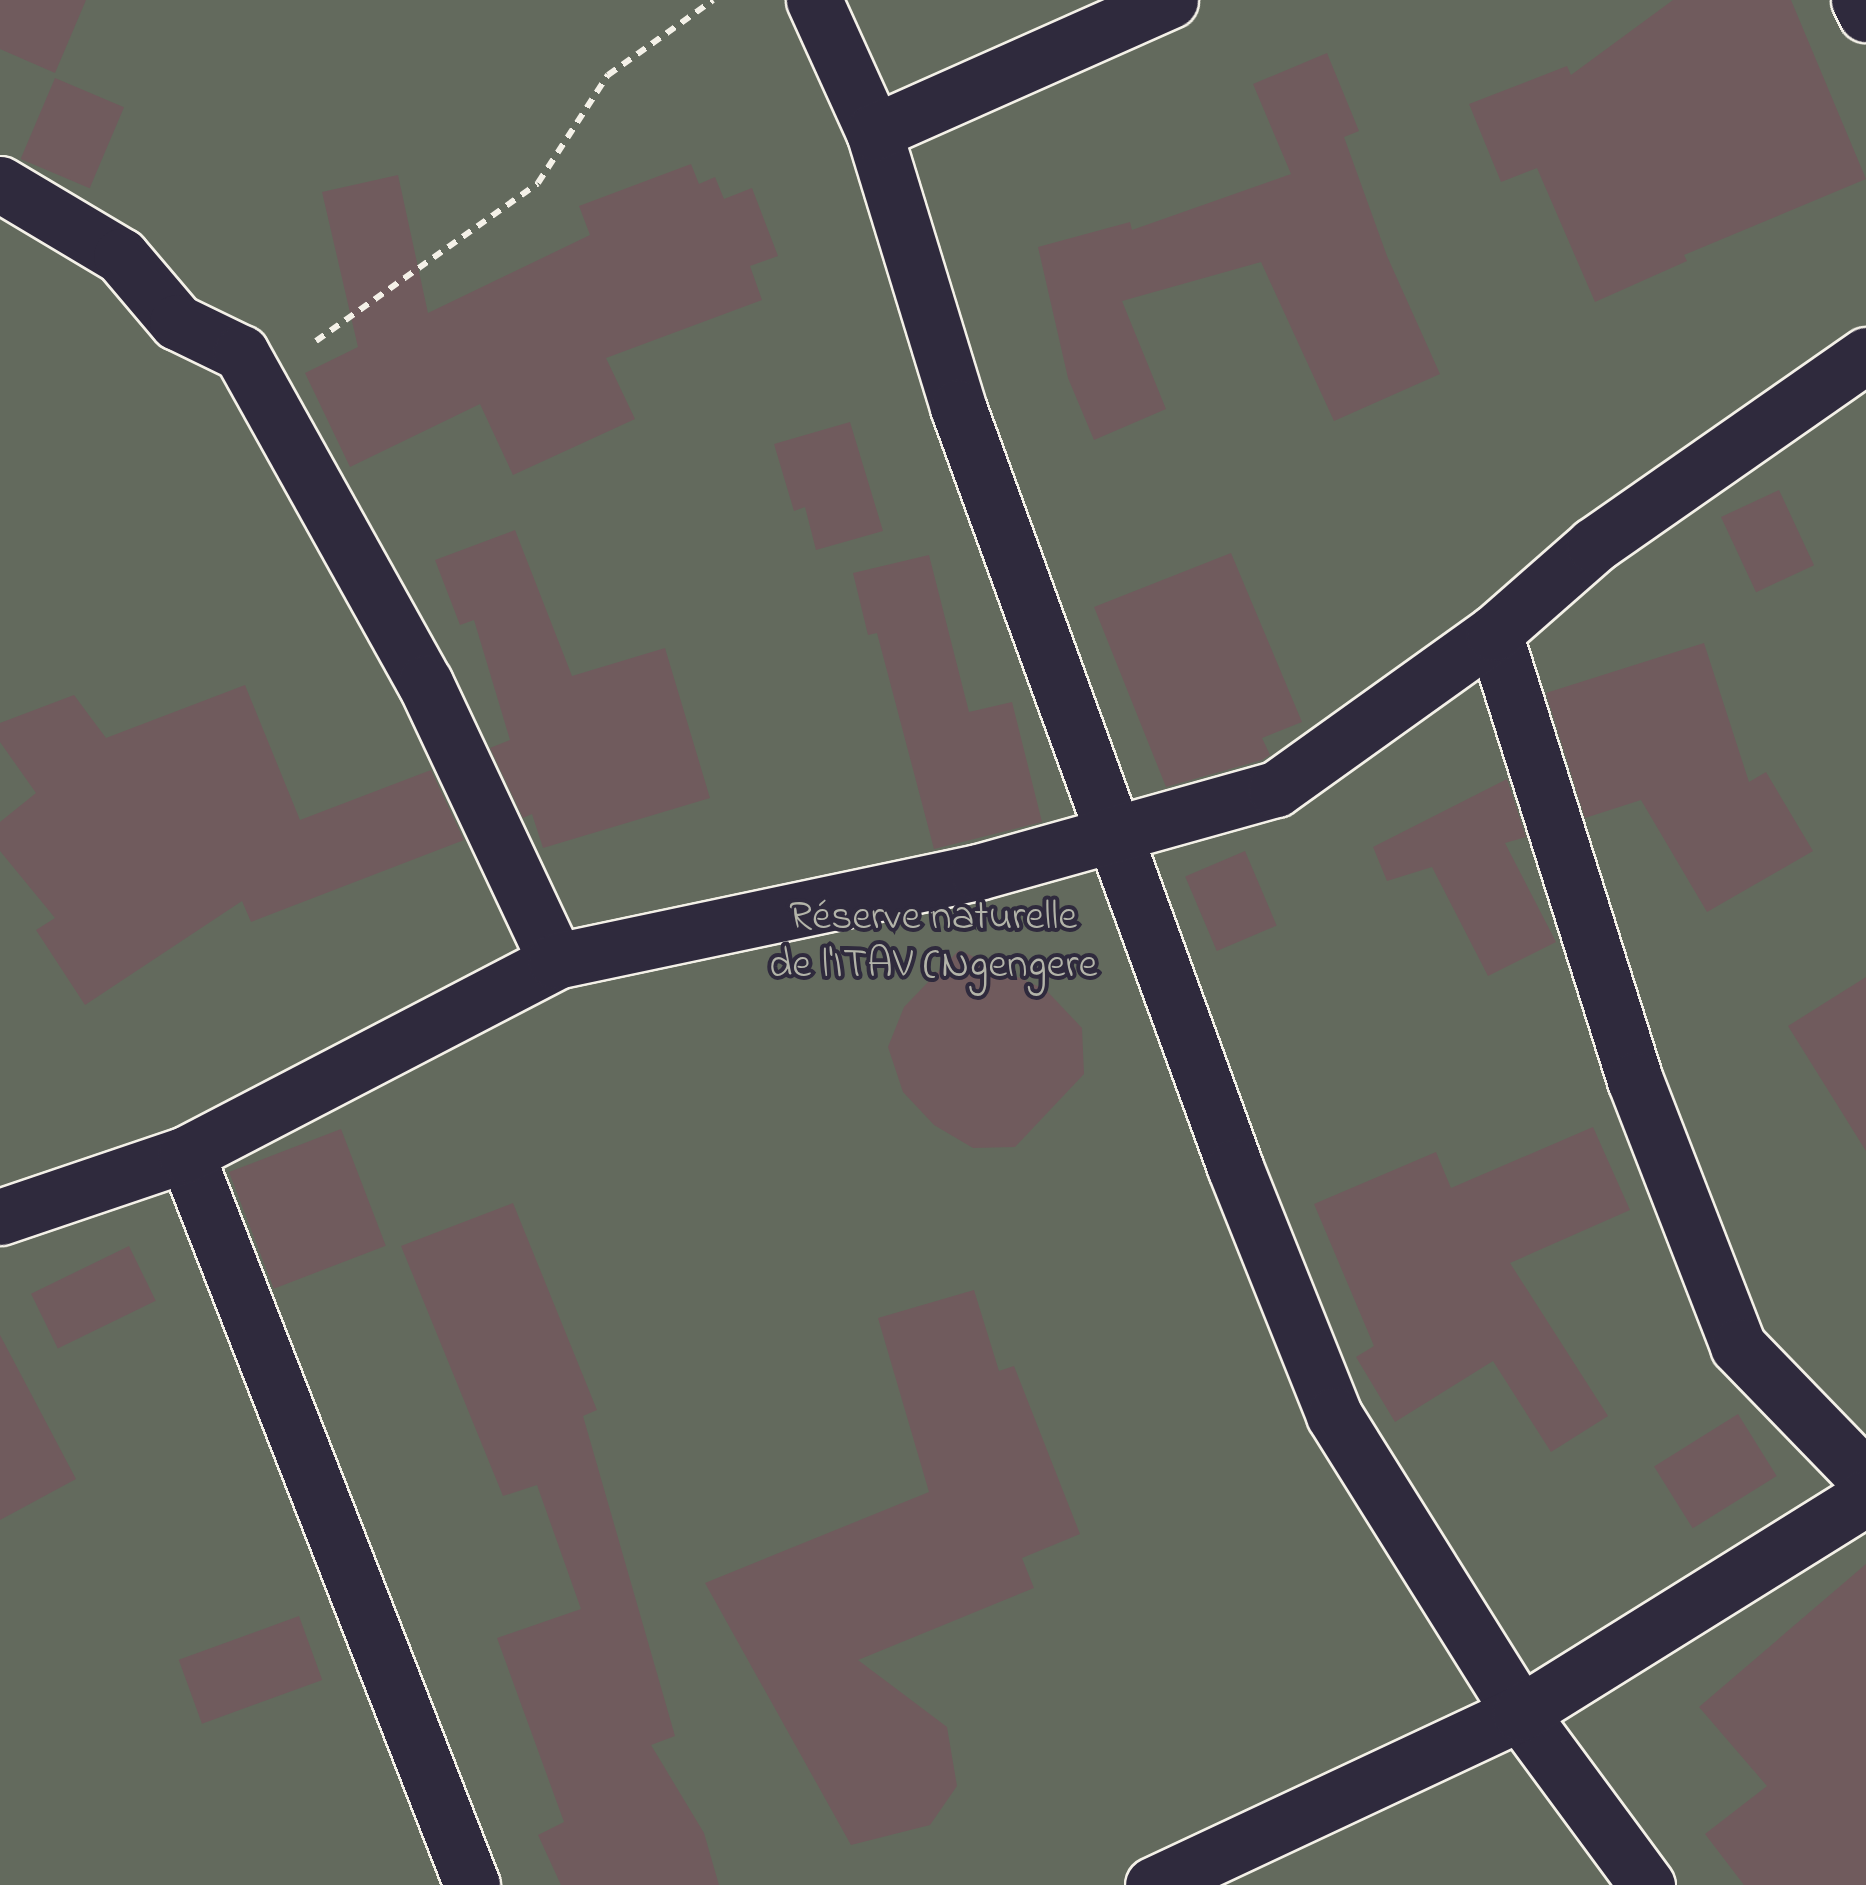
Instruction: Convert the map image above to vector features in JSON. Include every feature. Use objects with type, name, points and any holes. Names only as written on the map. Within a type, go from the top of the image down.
[{"type":"street","points":[[814,0],[874,132],[958,407],[1114,835],[1334,1414],[1520,1713],[1648,1885]]},
{"type":"street","points":[[874,132],[1170,0]]},
{"type":"street","points":[[1859,0],[1866,14]]},
{"type":"street","points":[[0,184],[121,256],[177,322],[241,354],[426,684],[556,961]]},
{"type":"street","points":[[0,1217],[186,1154],[556,961],[978,872],[1276,789],[1494,633],[1594,545],[1866,355]]},
{"type":"street","points":[[1494,633],[1635,1080],[1738,1346],[1866,1478]]},
{"type":"street","points":[[186,1154],[472,1885]]},
{"type":"street","points":[[1154,1885],[1520,1713],[1866,1498]]},
{"type":"path","points":[[241,354],[314,342],[538,183],[608,76],[713,0]]},
{"type":"green space","name":"Réserve naturelle de l'ITAV (Ngengere","points":[[0,0],[1866,0],[1866,1885],[0,1885]]},
{"type":"building","points":[[0,0],[86,0],[55,73],[0,49]]},
{"type":"building","points":[[1673,0],[1791,0],[1866,179],[1684,255],[1687,261],[1595,302],[1537,168],[1501,182],[1469,104],[1567,66],[1571,75]]},
{"type":"building","points":[[1327,53],[1359,131],[1344,137],[1387,256],[1440,374],[1334,421],[1261,262],[1122,301],[1166,409],[1094,440],[1068,378],[1038,247],[1130,222],[1132,230],[1291,174],[1253,84]]},
{"type":"building","points":[[55,78],[124,107],[90,188],[21,159]]},
{"type":"building","points":[[691,164],[699,184],[715,177],[724,199],[752,188],[778,256],[750,266],[762,300],[606,358],[635,419],[513,475],[480,404],[350,467],[305,373],[358,347],[322,192],[398,175],[428,313],[590,235],[579,206]]},
{"type":"building","points":[[850,422],[883,531],[816,550],[805,507],[794,511],[774,444]]},
{"type":"building","points":[[1779,490],[1814,565],[1756,592],[1721,517]]},
{"type":"building","points":[[515,530],[572,676],[665,648],[710,798],[543,848],[532,814],[523,818],[490,748],[510,740],[474,620],[460,625],[435,560]]},
{"type":"building","points":[[1231,553],[1302,722],[1262,738],[1270,755],[1262,760],[1166,787],[1094,607]]},
{"type":"building","points":[[929,555],[969,712],[1012,702],[1042,822],[934,849],[877,633],[868,635],[853,573]]},
{"type":"building","points":[[1704,643],[1749,782],[1766,772],[1813,851],[1707,912],[1641,800],[1585,818],[1546,693]]},
{"type":"building","points":[[245,685],[300,820],[431,770],[464,840],[251,922],[242,901],[85,1005],[36,930],[55,918],[0,851],[0,822],[36,793],[0,742],[0,723],[74,695],[106,738]]},
{"type":"building","points":[[1507,779],[1526,837],[1505,843],[1556,942],[1488,976],[1432,867],[1387,881],[1373,847]]},
{"type":"building","points":[[1245,851],[1277,926],[1217,951],[1185,876]]},
{"type":"building","points":[[959,950],[1046,990],[1082,1028],[1084,1074],[1015,1147],[973,1148],[934,1125],[903,1092],[888,1047],[904,1007]]},
{"type":"building","points":[[1866,977],[1866,1151],[1788,1026]]},
{"type":"building","points":[[1593,1127],[1630,1210],[1510,1263],[1608,1416],[1551,1452],[1493,1361],[1395,1422],[1356,1357],[1374,1346],[1314,1204],[1436,1152],[1451,1188]]},
{"type":"building","points":[[341,1129],[386,1246],[274,1289],[229,1172]]},
{"type":"building","points":[[513,1203],[597,1410],[583,1416],[675,1736],[651,1745],[704,1833],[719,1885],[561,1885],[538,1835],[564,1822],[497,1638],[581,1609],[537,1485],[503,1496],[401,1246]]},
{"type":"building","points":[[129,1246],[156,1301],[58,1349],[31,1294]]},
{"type":"building","points":[[974,1290],[999,1371],[1014,1366],[1080,1534],[1022,1558],[1034,1588],[858,1660],[947,1727],[957,1786],[930,1825],[851,1845],[705,1583],[929,1492],[878,1318]]},
{"type":"building","points":[[0,1335],[76,1479],[0,1520]]},
{"type":"building","points":[[1738,1414],[1777,1476],[1693,1528],[1654,1466]]},
{"type":"building","points":[[1866,1564],[1866,1885],[1744,1885],[1705,1834],[1767,1786],[1699,1707]]},
{"type":"building","points":[[299,1616],[322,1680],[202,1724],[179,1660]]}]
